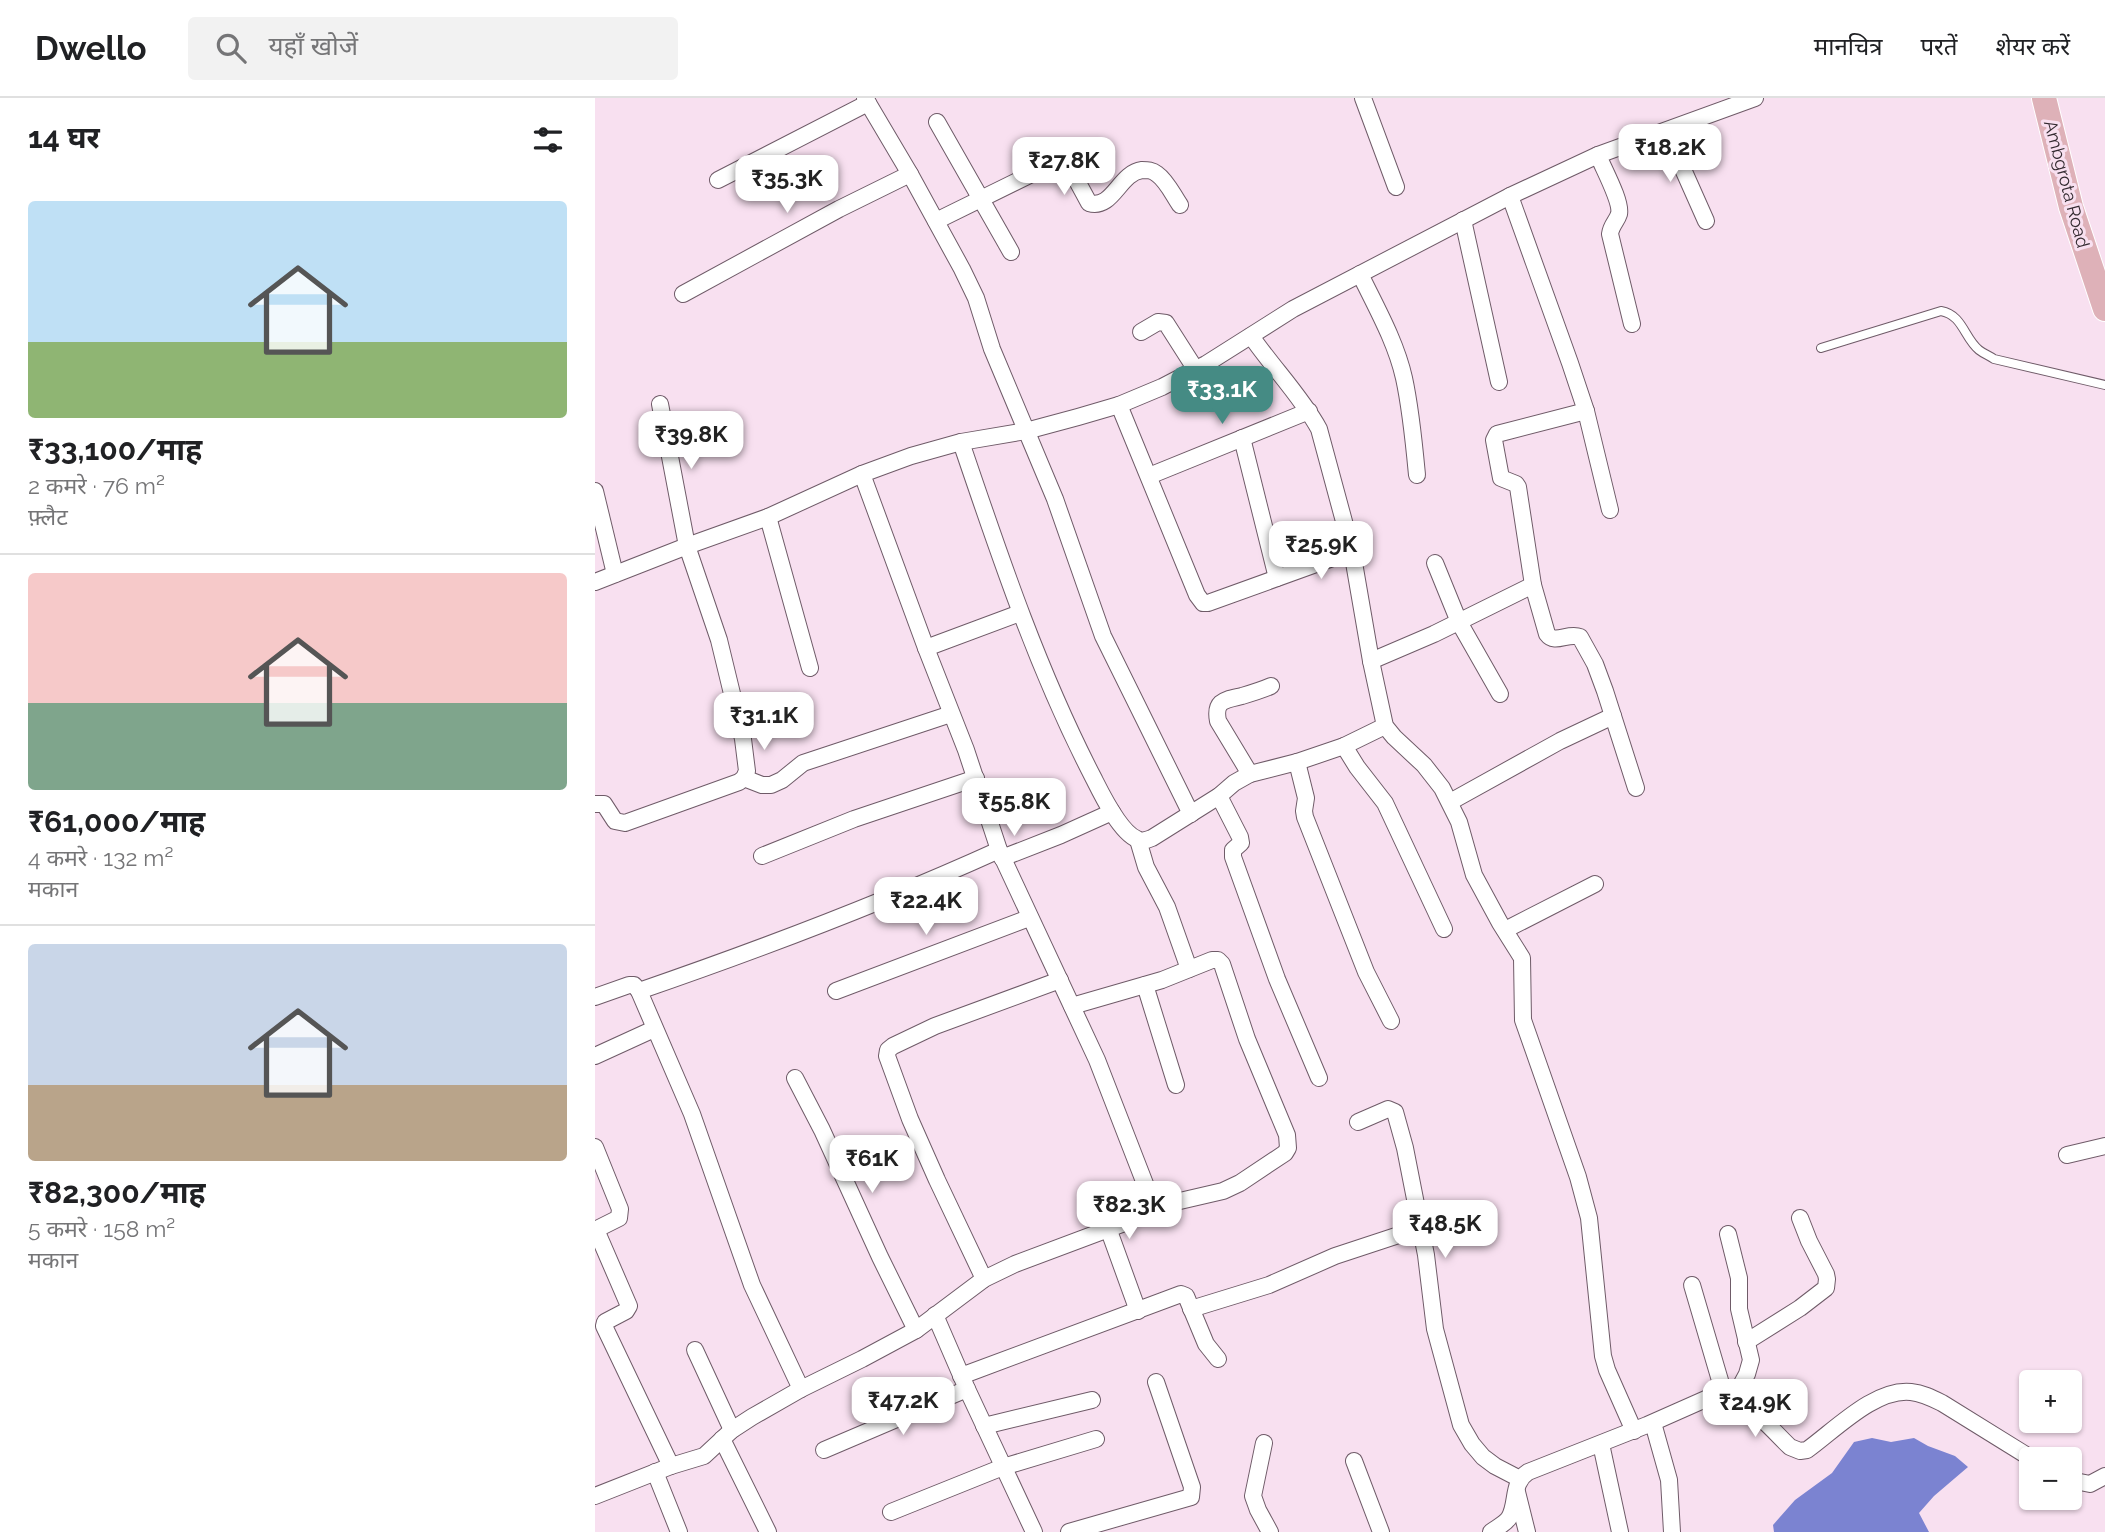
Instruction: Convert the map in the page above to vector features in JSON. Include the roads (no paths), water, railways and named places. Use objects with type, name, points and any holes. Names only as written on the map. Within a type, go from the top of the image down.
[{"type":"main road","name":"Ambgrota Road","points":[[2044,98],[2071,207],[2105,309]]},
{"type":"main road","points":[[2058,98],[2105,268]]},
{"type":"street","points":[[1363,98],[1397,187]]},
{"type":"street","points":[[595,582],[687,545],[768,517],[862,474],[911,456],[961,442],[1026,431],[1119,404],[1161,387],[1196,369],[1293,309],[1510,196],[1598,155],[1755,98]]},
{"type":"street","points":[[718,180],[867,101],[971,288],[992,349],[1059,511],[1103,636],[1191,814]]},
{"type":"street","points":[[937,122],[1011,253]]},
{"type":"street","points":[[1666,131],[1706,221]]},
{"type":"street","points":[[1598,155],[1619,204],[1619,213],[1609,234],[1632,324]]},
{"type":"street","points":[[936,221],[1054,163],[1062,162],[1069,166],[1089,203],[1103,203],[1128,175],[1152,170],[1160,175],[1180,205]]},
{"type":"street","points":[[683,294],[829,214],[910,174]]},
{"type":"street","points":[[1510,196],[1586,411],[1610,510]]},
{"type":"street","points":[[1463,220],[1499,382]]},
{"type":"street","points":[[1360,274],[1404,376],[1417,475]]},
{"type":"street","points":[[1141,332],[1158,322],[1166,323],[1196,369]]},
{"type":"street","points":[[1251,336],[1309,411],[1319,429],[1352,551],[1385,726],[1424,765],[1442,788],[1459,822],[1474,875],[1522,958],[1521,1002],[1525,1028],[1587,1208],[1603,1356],[1634,1430]]},
{"type":"street","points":[[595,804],[604,804],[615,821],[625,823],[739,782],[747,771],[719,640],[687,545],[660,404]]},
{"type":"street","points":[[1119,404],[1200,600],[1208,603],[1352,551]]},
{"type":"street","points":[[1149,476],[1309,411]]},
{"type":"street","points":[[1586,411],[1501,433],[1495,437],[1501,478],[1518,487],[1533,585],[1546,634],[1555,639],[1573,634],[1580,637],[1595,664],[1636,788]]},
{"type":"street","points":[[1242,438],[1277,578]]},
{"type":"street","points":[[961,442],[1020,613],[1053,696],[1112,812],[1133,837],[1143,841],[1152,838],[1250,775],[1344,746],[1385,726]]},
{"type":"street","points":[[862,474],[976,778],[982,804],[1000,854],[1115,1103],[1154,1207]]},
{"type":"street","points":[[595,491],[615,574]]},
{"type":"street","points":[[768,517],[810,668]]},
{"type":"street","points":[[1435,563],[1459,622],[1500,694]]},
{"type":"street","points":[[1371,661],[1533,585]]},
{"type":"street","points":[[926,648],[1020,613]]},
{"type":"street","points":[[1250,775],[1218,721],[1218,706],[1224,700],[1271,687]]},
{"type":"street","points":[[744,778],[762,785],[771,785],[782,780],[803,763],[951,714]]},
{"type":"street","points":[[1450,802],[1559,741],[1613,716]]},
{"type":"street","points":[[1344,746],[1385,803],[1444,929]]},
{"type":"street","points":[[1297,762],[1305,798],[1305,817],[1366,972],[1391,1021]]},
{"type":"street","points":[[762,856],[854,819],[976,778]]},
{"type":"street","points":[[1219,796],[1241,840],[1240,846],[1233,850],[1233,857],[1277,979],[1319,1078]]},
{"type":"street","points":[[639,991],[1000,854],[1061,835],[1112,812]]},
{"type":"street","points":[[1138,840],[1146,867],[1167,907],[1189,969]]},
{"type":"street","points":[[1505,930],[1595,884]]},
{"type":"street","points":[[836,991],[1029,918]]},
{"type":"street","points":[[595,1496],[704,1456],[727,1434],[801,1389],[916,1330],[985,1279],[1016,1264],[1128,1222],[1154,1207],[1223,1191],[1285,1153],[1288,1148],[1287,1135],[1247,1040],[1222,964],[1218,960],[1072,1006]]},
{"type":"street","points":[[985,1279],[910,1119],[887,1056],[888,1050],[935,1026],[1060,980]]},
{"type":"street","points":[[595,998],[629,985],[634,985],[639,991],[692,1114],[752,1285],[801,1389]]},
{"type":"street","points":[[1145,985],[1176,1086]]},
{"type":"street","points":[[595,1056],[654,1029]]},
{"type":"street","points":[[795,1078],[823,1130],[916,1330]]},
{"type":"street","points":[[1358,1122],[1388,1108],[1395,1112],[1405,1148],[1426,1255],[1435,1329],[1461,1424],[1472,1444],[1488,1462],[1518,1484],[1527,1532]]},
{"type":"street","points":[[2067,1155],[2105,1146]]},
{"type":"street","points":[[595,1147],[620,1209],[619,1218],[598,1229],[597,1233],[629,1306],[626,1311],[605,1322],[604,1326],[671,1466]]},
{"type":"street","points":[[1746,1342],[1826,1288],[1828,1279],[1800,1218]]},
{"type":"street","points":[[1108,1228],[1138,1311]]},
{"type":"street","points":[[1191,1309],[1269,1286],[1335,1256],[1420,1228]]},
{"type":"street","points":[[1728,1234],[1739,1278],[1739,1309],[1751,1360],[1749,1368],[1729,1396]]},
{"type":"street","points":[[1692,1284],[1729,1396]]},
{"type":"street","points":[[824,1450],[964,1383],[1181,1294],[1186,1296],[1206,1345],[1218,1359]]},
{"type":"street","points":[[935,1315],[1034,1532]]},
{"type":"street","points":[[695,1350],[768,1532]]},
{"type":"street","points":[[1069,1532],[1191,1497],[1192,1487],[1156,1382]]},
{"type":"street","points":[[1490,1532],[1509,1518],[1518,1484],[1528,1472],[1653,1423],[1717,1394],[1739,1400],[1790,1447],[1800,1451],[1807,1450],[1882,1396],[1910,1391],[1942,1403],[2019,1451]]},
{"type":"street","points":[[984,1426],[1092,1400]]},
{"type":"street","points":[[1653,1423],[1669,1480],[1672,1532]]},
{"type":"street","points":[[891,1512],[1003,1467],[1097,1439]]},
{"type":"street","points":[[1264,1443],[1254,1496],[1270,1532]]},
{"type":"street","points":[[1601,1444],[1620,1532]]},
{"type":"street","points":[[1354,1461],[1381,1532]]},
{"type":"street","points":[[655,1472],[679,1532]]},
{"type":"street","points":[[2082,1482],[2090,1483],[2105,1476]]},
{"type":"lane","points":[[1821,348],[1941,311],[1951,313],[1958,319],[1979,350],[1994,359],[2105,384]]},
{"type":"water","points":[[1872,1438],[1891,1442],[1914,1438],[1955,1456],[1968,1467],[1934,1496],[1919,1513],[1929,1532],[1774,1532],[1773,1525],[1795,1500],[1832,1473],[1854,1442]]}]
